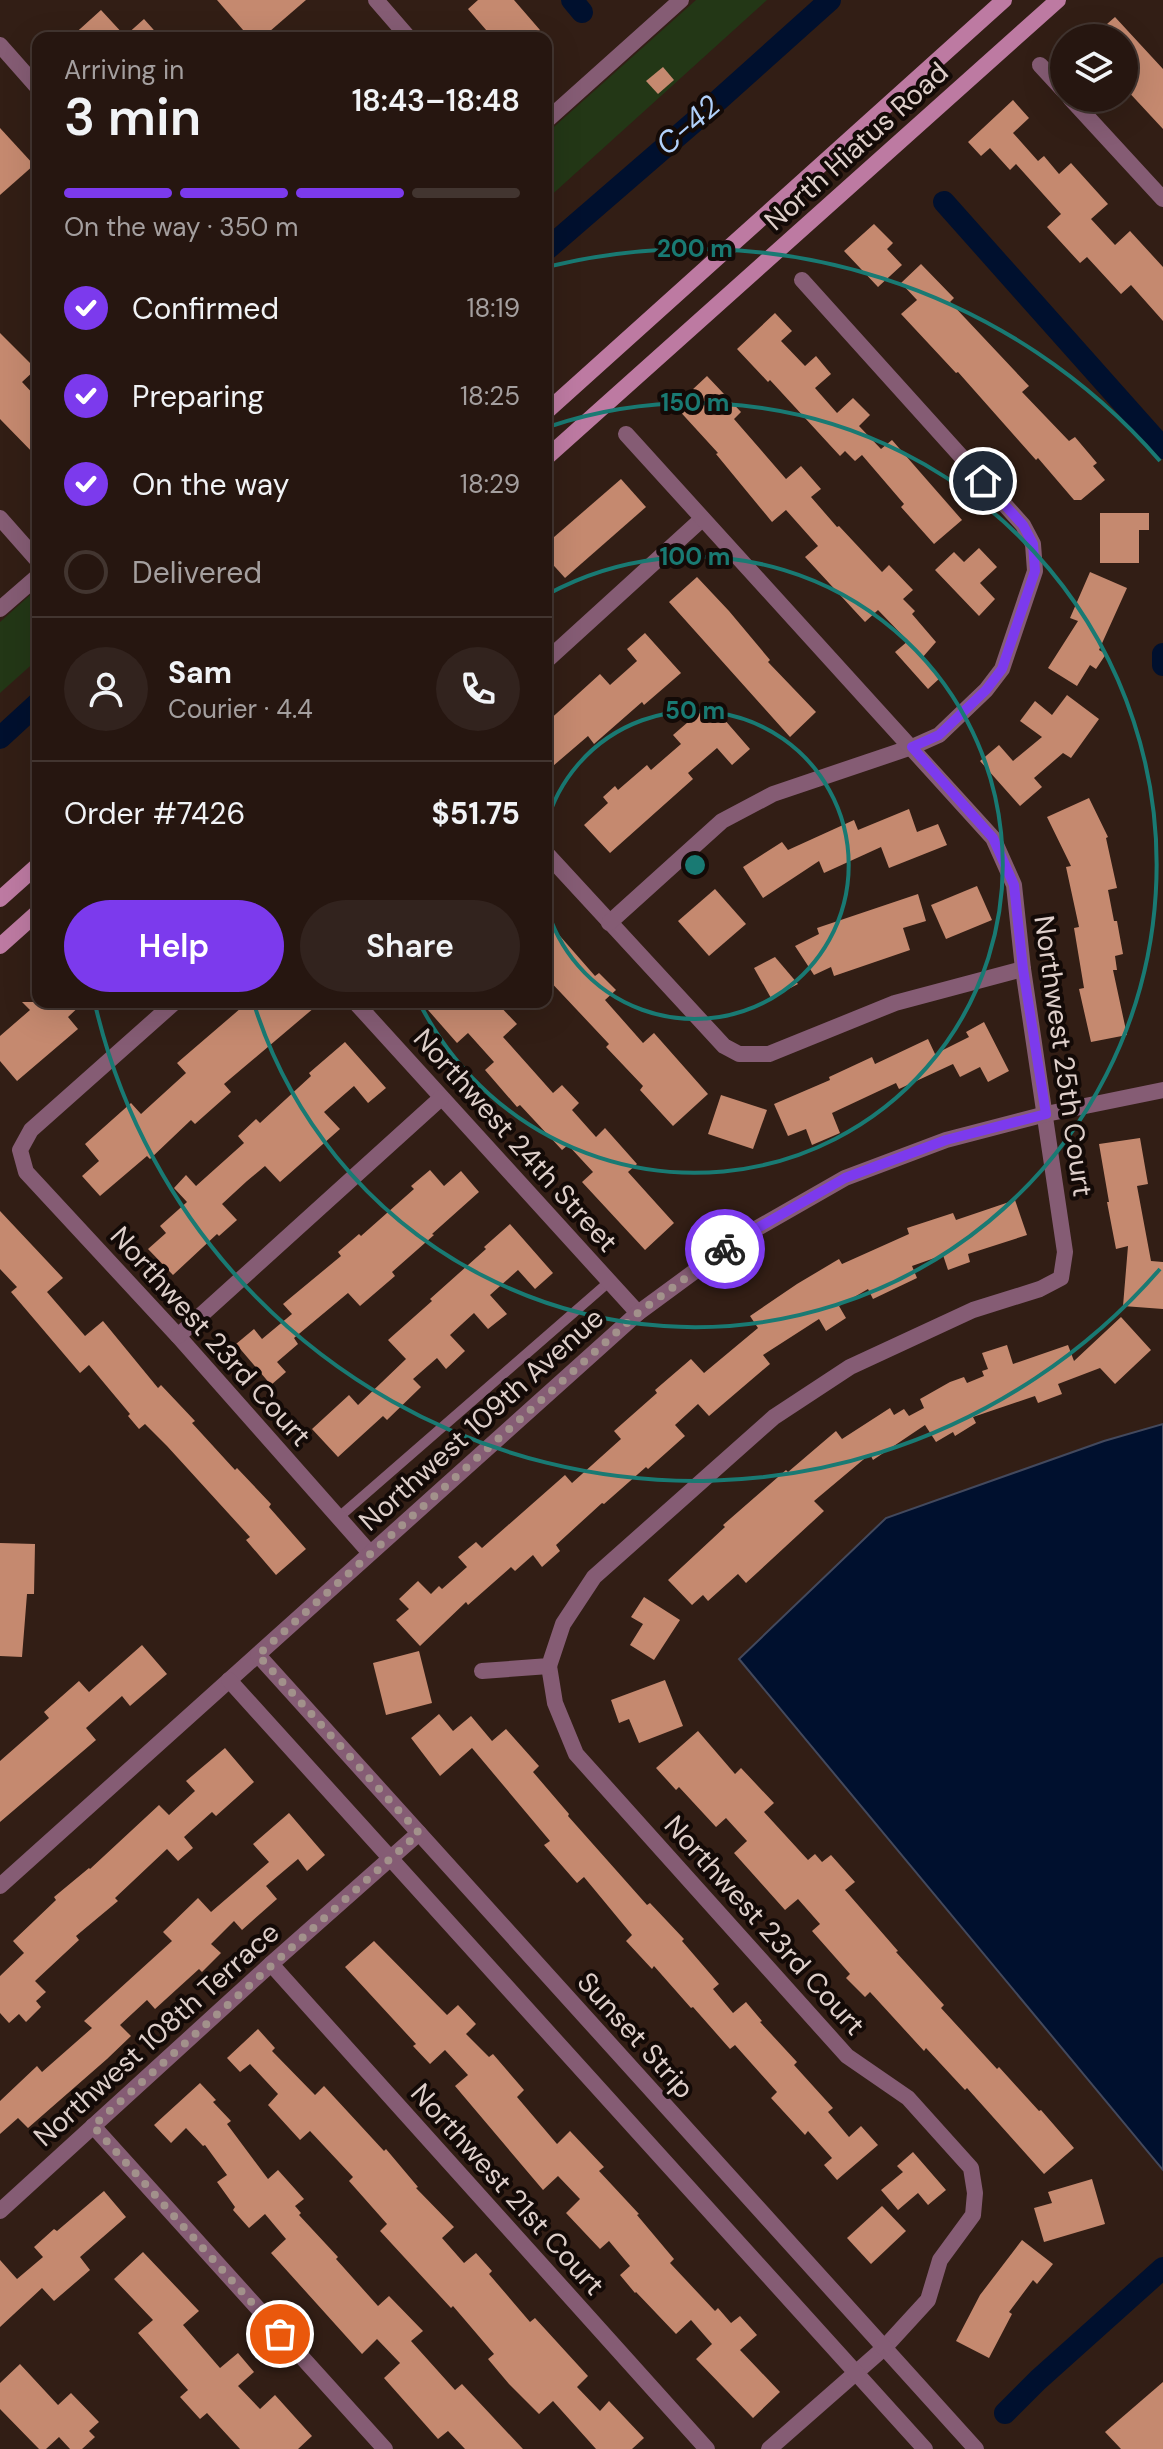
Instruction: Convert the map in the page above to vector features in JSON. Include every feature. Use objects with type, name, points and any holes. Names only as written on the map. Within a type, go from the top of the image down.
[{"type":"main road","name":"North Hiatus Road","points":[[552,407],[1004,0]]},
{"type":"main road","name":"North Hiatus Road","points":[[552,453],[1058,0]]},
{"type":"main road","points":[[0,899],[32,870]]},
{"type":"main road","points":[[0,946],[32,917]]},
{"type":"street","points":[[376,0],[404,32]]},
{"type":"street","points":[[552,116],[681,0]]},
{"type":"street","points":[[0,45],[32,81]]},
{"type":"street","points":[[1040,65],[1050,76]]},
{"type":"street","points":[[1083,112],[1163,199]]},
{"type":"street","points":[[609,923],[722,821],[773,794],[939,735],[986,690],[1002,669],[1035,571],[1033,544],[1023,525],[802,280]]},
{"type":"street","name":"Northwest 25th Court","points":[[549,1666],[563,1624],[594,1577],[774,1417],[850,1367],[973,1310],[1040,1289],[1061,1278],[1065,1252],[1023,969],[1014,885],[993,838],[626,434]]},
{"type":"street","points":[[0,518],[32,554]]},
{"type":"street","points":[[552,656],[702,519]]},
{"type":"street","points":[[0,609],[32,581]]},
{"type":"street","points":[[552,860],[724,1046],[739,1054],[769,1054],[895,1003],[1023,969]]},
{"type":"street","name":"Northwest 23rd Court","points":[[168,1008],[31,1130],[20,1150],[26,1172],[178,1336],[370,1553]]},
{"type":"street","name":"Northwest 24th Street","points":[[360,1008],[638,1313]]},
{"type":"street","name":"Northwest 109th Avenue","points":[[0,1886],[638,1313],[740,1238],[845,1178],[946,1140],[1046,1114],[1163,1090]]},
{"type":"street","points":[[178,1336],[441,1098]]},
{"type":"street","name":"Sunset Strip","points":[[258,1655],[976,2449]]},
{"type":"street","points":[[482,1671],[549,1666]]},
{"type":"street","name":"Northwest 23rd Court","points":[[549,1666],[555,1703],[576,1754],[847,2056],[908,2098],[971,2168],[975,2193],[973,2215],[940,2260],[928,2300],[884,2348]]},
{"type":"street","points":[[229,1680],[925,2449]]},
{"type":"street","name":"Northwest 108th Terrace","points":[[0,2211],[419,1833]]},
{"type":"street","name":"Northwest 21st Court","points":[[271,1964],[707,2449]]},
{"type":"street","points":[[93,2126],[385,2449]]},
{"type":"street","points":[[769,2449],[884,2348]]},
{"type":"lane","points":[[339,1517],[610,1281]]},
{"type":"green space","points":[[696,0],[767,0],[552,195],[552,129]]},
{"type":"green space","points":[[32,593],[32,664],[0,693],[0,622]]},
{"type":"water","points":[[1163,1424],[1163,2170],[739,1659],[886,1518],[1104,1441]]},
{"type":"building","points":[[217,0],[306,0],[269,32],[245,32]]},
{"type":"building","points":[[478,0],[514,0],[540,30],[488,32],[468,9]]},
{"type":"building","points":[[101,10],[121,32],[77,32]]},
{"type":"building","points":[[1115,17],[1121,24],[1107,24]]},
{"type":"building","points":[[144,19],[156,32],[129,32]]},
{"type":"building","points":[[1138,42],[1163,69],[1163,129],[1138,102]]},
{"type":"building","points":[[663,67],[674,80],[658,94],[646,81]]},
{"type":"building","points":[[1013,100],[1029,118],[1013,133],[1038,161],[1044,156],[1059,174],[1071,163],[1108,204],[1091,219],[1115,245],[1130,231],[1163,267],[1163,321],[1131,285],[1121,294],[1087,257],[1080,263],[1047,227],[1061,214],[1016,164],[1010,170],[990,148],[981,156],[968,142]]},
{"type":"building","points":[[0,128],[32,163],[32,167],[0,195]]},
{"type":"building","points":[[874,224],[893,243],[887,249],[902,265],[878,287],[844,251]]},
{"type":"building","points":[[921,264],[954,298],[950,302],[1029,386],[1022,392],[1069,441],[1075,437],[1097,463],[1093,466],[1105,480],[1081,500],[1074,500],[901,314],[917,300],[901,283]]},
{"type":"building","points":[[775,313],[792,331],[781,341],[805,366],[816,356],[831,374],[815,388],[837,413],[853,398],[870,415],[859,426],[881,449],[892,440],[962,520],[934,544],[862,455],[855,461],[845,451],[840,456],[737,349]]},
{"type":"building","points":[[0,333],[32,365],[32,373],[22,382],[32,393],[32,452],[0,419]]},
{"type":"building","points":[[707,376],[741,412],[734,419],[786,479],[801,466],[821,489],[811,497],[837,527],[882,572],[889,565],[913,590],[903,599],[936,642],[922,658],[940,678],[928,689],[895,652],[908,641],[878,610],[865,622],[805,557],[818,546],[786,510],[772,522],[718,453],[675,406]]},
{"type":"building","points":[[621,479],[646,507],[565,578],[552,564],[552,539]]},
{"type":"building","points":[[1100,513],[1149,513],[1149,530],[1139,530],[1139,563],[1100,563]]},
{"type":"building","points":[[979,548],[997,567],[980,583],[995,599],[979,616],[935,570],[954,552],[964,562]]},
{"type":"building","points":[[1090,572],[1127,588],[1099,650],[1106,654],[1096,669],[1090,665],[1077,686],[1048,668],[1078,621],[1070,618]]},
{"type":"building","points":[[697,577],[770,660],[768,662],[816,712],[790,737],[669,602]]},
{"type":"building","points":[[645,633],[681,673],[594,744],[588,736],[552,767],[552,718],[600,674],[610,685],[637,661],[627,649]]},
{"type":"building","points":[[1067,695],[1099,719],[1071,758],[1063,753],[1034,778],[1042,787],[1020,806],[980,761],[999,745],[1013,761],[1042,737],[1020,721],[1035,701],[1052,715]]},
{"type":"building","points":[[710,703],[750,749],[732,765],[717,748],[688,773],[693,779],[610,853],[584,825],[608,803],[603,797],[615,786],[618,790],[647,765],[651,770],[681,744],[673,735]]},
{"type":"building","points":[[1089,798],[1108,837],[1117,888],[1108,890],[1123,954],[1115,956],[1117,970],[1113,970],[1127,1035],[1091,1042],[1079,989],[1084,988],[1074,928],[1079,927],[1066,867],[1071,866],[1047,817]]},
{"type":"building","points":[[909,809],[917,832],[938,824],[947,845],[889,868],[881,847],[824,873],[819,861],[763,898],[743,867],[782,842],[788,850],[854,820],[858,830]]},
{"type":"building","points":[[977,886],[992,920],[946,939],[931,905]]},
{"type":"building","points":[[715,889],[746,924],[709,956],[678,921]]},
{"type":"building","points":[[918,894],[926,921],[903,928],[910,950],[834,976],[831,967],[814,975],[795,946],[819,934],[817,928]]},
{"type":"building","points":[[552,927],[595,976],[599,973],[616,990],[605,1000],[643,1043],[654,1033],[708,1094],[673,1126],[640,1090],[643,1086],[606,1047],[609,1044],[552,983]]},
{"type":"building","points":[[775,957],[798,984],[771,998],[754,968]]},
{"type":"building","points":[[22,1002],[32,1002],[32,1008],[78,1008],[68,1017],[78,1029],[17,1081],[0,1061],[0,1036],[30,1010]]},
{"type":"building","points":[[241,1008],[314,1008],[224,1084],[231,1092],[195,1124],[191,1120],[150,1159],[147,1156],[100,1196],[82,1176],[99,1161],[85,1144],[131,1103],[141,1114],[186,1073],[177,1063]]},
{"type":"building","points":[[426,1008],[502,1008],[517,1024],[503,1037],[553,1093],[562,1085],[579,1103],[572,1110],[596,1137],[605,1128],[637,1164],[628,1172],[674,1223],[645,1250],[582,1182],[593,1172],[568,1145],[562,1150],[520,1105],[517,1107],[485,1070],[494,1062],[468,1033],[457,1043]]},
{"type":"building","points":[[984,1022],[1009,1071],[988,1082],[980,1067],[960,1077],[953,1064],[899,1089],[896,1083],[832,1113],[840,1133],[812,1145],[806,1129],[788,1136],[774,1104],[830,1080],[829,1077],[872,1057],[875,1064],[928,1039],[935,1054],[969,1037],[966,1032]]},
{"type":"building","points":[[345,1042],[386,1088],[368,1103],[354,1086],[324,1112],[340,1129],[280,1182],[265,1166],[247,1181],[222,1204],[237,1220],[219,1236],[217,1234],[173,1275],[148,1249],[166,1233],[160,1226],[187,1202],[174,1188],[186,1175],[196,1186],[244,1143],[238,1136],[256,1119],[260,1123]]},
{"type":"building","points":[[721,1095],[767,1110],[753,1149],[708,1134]]},
{"type":"building","points":[[1140,1138],[1148,1184],[1137,1186],[1151,1261],[1163,1262],[1163,1309],[1123,1306],[1128,1246],[1116,1249],[1099,1144]]},
{"type":"building","points":[[430,1170],[444,1186],[461,1171],[479,1192],[392,1272],[395,1276],[360,1306],[348,1293],[294,1338],[298,1344],[277,1362],[286,1372],[271,1385],[236,1344],[254,1329],[262,1339],[292,1314],[283,1304],[341,1256],[338,1252],[414,1189],[411,1186]]},
{"type":"building","points":[[1015,1200],[1027,1235],[968,1254],[970,1262],[948,1270],[943,1255],[912,1266],[917,1278],[873,1299],[868,1289],[839,1306],[846,1318],[826,1331],[819,1319],[763,1355],[770,1364],[709,1416],[698,1404],[675,1425],[685,1436],[556,1545],[560,1551],[542,1567],[533,1555],[515,1571],[511,1567],[468,1605],[466,1602],[420,1646],[396,1620],[409,1609],[399,1599],[418,1581],[431,1594],[439,1586],[442,1589],[467,1567],[458,1557],[476,1542],[482,1548],[565,1475],[572,1483],[621,1439],[614,1431],[657,1393],[655,1390],[691,1359],[704,1373],[758,1328],[750,1316],[797,1284],[839,1259],[842,1264],[909,1234],[907,1228],[953,1213],[956,1220]]},
{"type":"building","points":[[0,1211],[63,1278],[47,1292],[85,1336],[103,1321],[158,1388],[161,1385],[235,1470],[237,1468],[271,1504],[269,1507],[306,1549],[276,1575],[246,1540],[250,1537],[167,1446],[145,1424],[139,1429],[89,1365],[80,1373],[11,1292],[17,1287],[0,1269]]},
{"type":"building","points":[[510,1224],[553,1273],[535,1289],[518,1270],[490,1295],[507,1314],[488,1329],[474,1313],[450,1335],[465,1351],[446,1369],[437,1358],[413,1379],[421,1387],[387,1420],[383,1416],[338,1457],[312,1429],[349,1395],[358,1405],[406,1359],[388,1340]]},
{"type":"building","points":[[1121,1317],[1151,1350],[1115,1384],[1100,1368],[1058,1384],[1062,1394],[1038,1403],[1035,1396],[973,1417],[976,1423],[955,1436],[953,1432],[936,1442],[925,1425],[873,1460],[870,1454],[814,1501],[824,1511],[746,1583],[738,1574],[708,1601],[703,1595],[692,1605],[668,1580],[725,1527],[723,1525],[836,1431],[842,1439],[890,1408],[894,1415],[904,1409],[909,1416],[924,1408],[920,1399],[950,1382],[964,1377],[967,1383],[984,1376],[982,1371],[988,1369],[982,1353],[1007,1345],[1013,1364],[1068,1345],[1074,1361]]},
{"type":"building","points":[[0,1543],[35,1544],[34,1594],[27,1594],[22,1657],[0,1656]]},
{"type":"building","points":[[644,1597],[680,1620],[654,1660],[630,1645],[643,1624],[631,1617]]},
{"type":"building","points":[[142,1645],[167,1674],[130,1706],[122,1696],[86,1728],[96,1740],[0,1822],[0,1761],[49,1718],[44,1712],[79,1681],[89,1692]]},
{"type":"building","points":[[419,1651],[432,1703],[386,1715],[373,1663]]},
{"type":"building","points":[[665,1680],[683,1726],[639,1743],[629,1719],[619,1723],[611,1700]]},
{"type":"building","points":[[439,1714],[453,1731],[471,1716],[492,1741],[506,1729],[539,1766],[533,1772],[568,1816],[647,1905],[650,1903],[684,1939],[682,1941],[719,1984],[713,1989],[733,2013],[746,2002],[797,2062],[794,2065],[833,2108],[828,2112],[849,2137],[861,2126],[878,2145],[837,2180],[824,2165],[832,2158],[808,2131],[805,2135],[771,2098],[777,2092],[735,2045],[730,2049],[654,1966],[652,1969],[626,1941],[632,1935],[584,1877],[577,1883],[544,1845],[550,1841],[472,1748],[440,1776],[411,1738]]},
{"type":"building","points":[[698,1731],[735,1774],[741,1768],[774,1803],[764,1812],[808,1860],[815,1854],[822,1862],[831,1855],[855,1882],[845,1890],[944,2005],[941,2008],[1074,2148],[1044,2174],[967,2088],[965,2090],[926,2048],[924,2051],[870,1992],[865,1997],[846,1978],[850,1974],[812,1931],[820,1924],[798,1899],[785,1910],[734,1853],[747,1841],[726,1818],[716,1827],[679,1787],[676,1790],[656,1768]]},
{"type":"building","points":[[225,1748],[254,1782],[216,1816],[212,1812],[184,1837],[193,1848],[178,1861],[167,1849],[115,1898],[118,1901],[76,1936],[79,1940],[35,1981],[46,1992],[36,2001],[41,2007],[26,2022],[19,2014],[9,2023],[0,2013],[0,1976],[24,1953],[13,1941],[56,1900],[54,1897],[90,1869],[159,1805],[169,1815],[195,1791],[186,1781]]},
{"type":"building","points":[[289,1813],[325,1855],[307,1871],[298,1859],[266,1886],[277,1899],[242,1930],[234,1921],[211,1944],[221,1953],[202,1972],[199,1969],[155,2009],[147,2000],[120,2025],[131,2036],[28,2128],[18,2118],[0,2134],[0,2101],[37,2066],[42,2072],[92,2028],[84,2021],[172,1941],[163,1932],[198,1898],[211,1912],[269,1862],[253,1844]]},
{"type":"building","points":[[374,1941],[447,2015],[458,2005],[476,2024],[466,2034],[489,2057],[493,2054],[524,2090],[517,2097],[557,2144],[570,2131],[604,2167],[599,2171],[639,2214],[674,2259],[670,2263],[715,2311],[718,2308],[731,2323],[740,2316],[757,2335],[740,2350],[780,2392],[753,2418],[696,2359],[712,2344],[691,2320],[676,2334],[635,2293],[620,2275],[630,2266],[609,2241],[600,2249],[566,2213],[580,2199],[558,2176],[543,2190],[455,2086],[468,2075],[445,2050],[430,2064],[413,2046],[416,2044],[345,1967]]},
{"type":"building","points":[[258,2029],[275,2048],[272,2051],[315,2095],[324,2086],[384,2151],[386,2149],[416,2188],[454,2227],[442,2238],[464,2263],[476,2253],[492,2271],[489,2274],[530,2322],[535,2318],[588,2376],[577,2387],[600,2411],[609,2401],[644,2438],[632,2449],[596,2449],[553,2401],[539,2414],[509,2384],[488,2359],[494,2354],[453,2306],[451,2308],[380,2231],[387,2224],[349,2181],[353,2177],[310,2131],[300,2140],[268,2105],[278,2094],[250,2064],[240,2072],[227,2058]]},
{"type":"building","points":[[200,2083],[231,2121],[227,2124],[268,2179],[278,2170],[304,2199],[295,2206],[301,2213],[299,2215],[338,2257],[336,2259],[378,2306],[389,2296],[423,2331],[411,2341],[455,2390],[462,2384],[523,2449],[465,2449],[448,2431],[438,2439],[384,2378],[400,2363],[377,2339],[362,2354],[271,2253],[286,2239],[265,2214],[249,2228],[233,2210],[235,2207],[217,2182],[227,2175],[205,2145],[186,2128],[171,2143],[154,2125]]},
{"type":"building","points":[[913,2152],[946,2190],[928,2205],[918,2193],[898,2210],[881,2190],[903,2172],[897,2166]]},
{"type":"building","points":[[1092,2179],[1105,2224],[1044,2242],[1034,2208],[1052,2203],[1048,2192]]},
{"type":"building","points":[[104,2191],[126,2217],[80,2257],[90,2270],[54,2301],[42,2288],[0,2327],[0,2260],[17,2279],[43,2257],[34,2247]]},
{"type":"building","points":[[882,2206],[906,2231],[871,2264],[847,2238]]},
{"type":"building","points":[[1022,2240],[1053,2264],[1037,2284],[1033,2280],[1009,2312],[1012,2314],[989,2358],[956,2341],[980,2295]]},
{"type":"building","points":[[143,2252],[199,2311],[183,2325],[220,2368],[238,2353],[254,2372],[238,2386],[260,2409],[275,2395],[312,2436],[298,2449],[240,2449],[207,2413],[200,2419],[180,2397],[188,2390],[138,2333],[153,2320],[114,2279]]},
{"type":"building","points":[[20,2364],[58,2405],[71,2393],[99,2422],[89,2431],[95,2437],[82,2449],[70,2449],[59,2437],[46,2449],[39,2449],[0,2409],[0,2383]]},
{"type":"building","points":[[1163,2382],[1163,2449],[1121,2449],[1105,2432]]},
{"type":"waterway","points":[[572,0],[582,12]]},
{"type":"waterway","name":"C-42","points":[[552,245],[830,0]]},
{"type":"waterway","points":[[944,202],[1163,448]]},
{"type":"waterway","points":[[1163,654],[1163,665]]},
{"type":"waterway","name":"C-42","points":[[0,738],[32,709]]},
{"type":"waterway","points":[[1005,2413],[1163,2268]]},
{"type":"way so far","points":[[280,2334],[93,2126],[419,1833],[258,1655],[638,1313],[725,1249]]},
{"type":"route","points":[[725,1249],[845,1178],[946,1140],[1046,1114],[1023,969],[1014,885],[993,838],[912,747],[939,735],[986,690],[1002,669],[1035,571],[1033,544],[1023,525],[983,481]]}]
